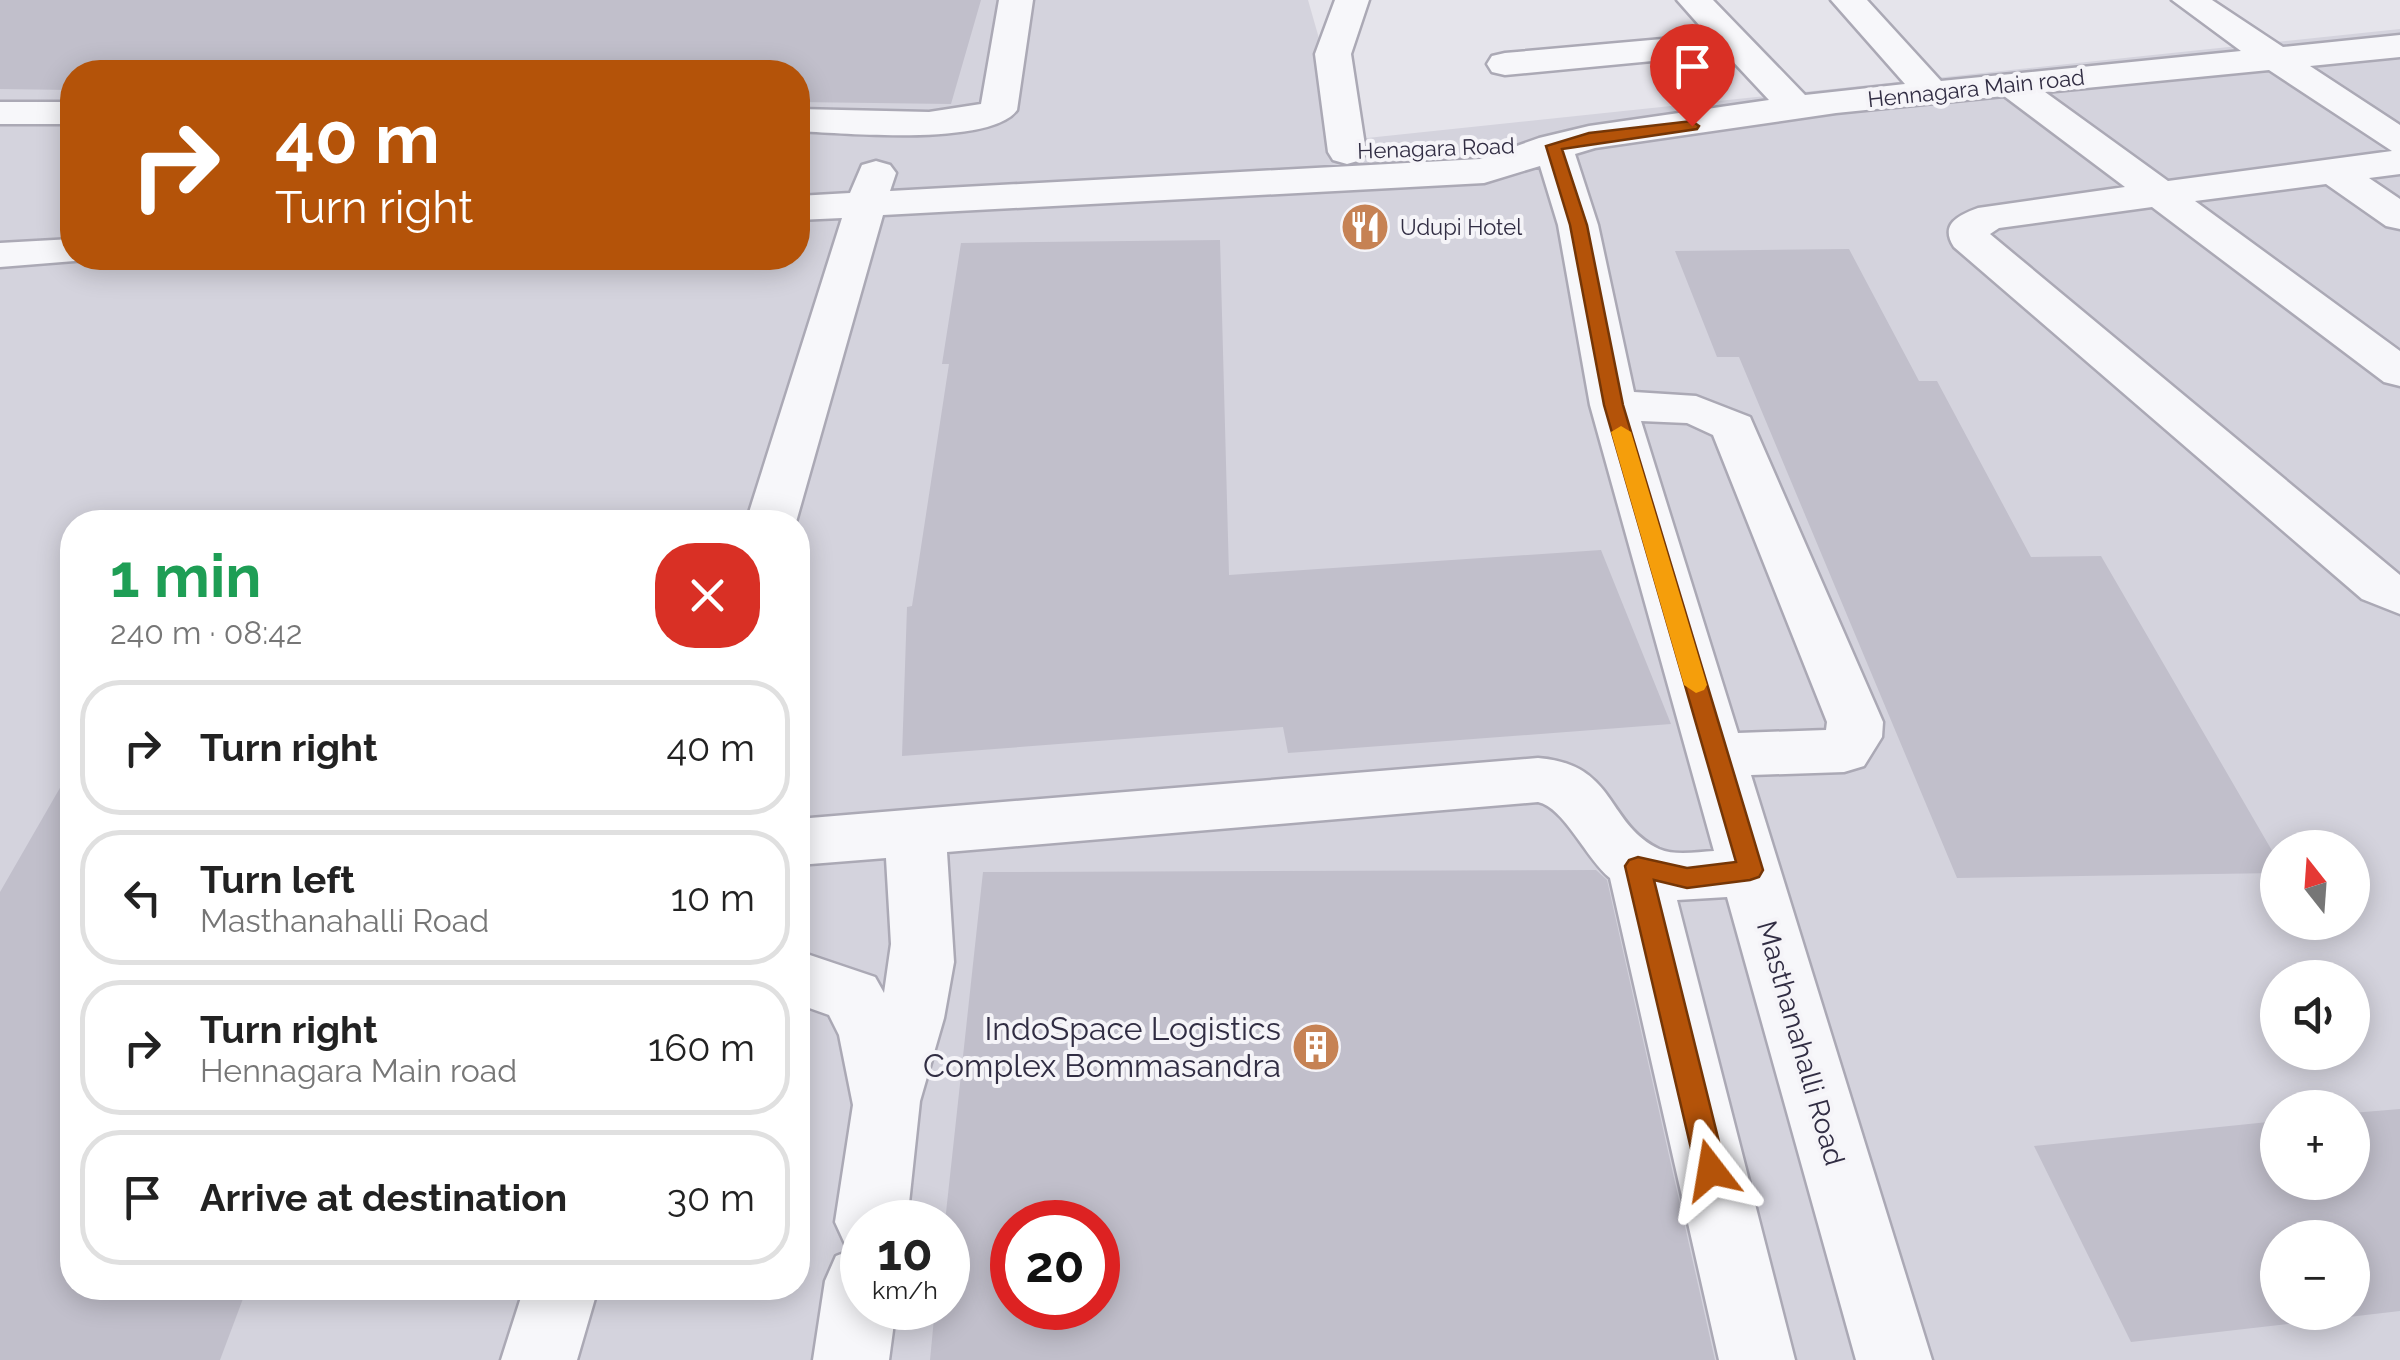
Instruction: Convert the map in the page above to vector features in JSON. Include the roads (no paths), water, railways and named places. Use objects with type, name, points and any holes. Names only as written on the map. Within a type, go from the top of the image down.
[{"type":"street","points":[[810,120],[964,120],[980,119],[998,110],[1016,0]]},
{"type":"street","points":[[1346,152],[1334,54],[1352,0]]},
{"type":"street","points":[[1694,0],[1796,108]]},
{"type":"street","points":[[1848,0],[1932,92]]},
{"type":"street","points":[[2188,0],[2400,142]]},
{"type":"street","points":[[1505,64],[1735,43]]},
{"type":"street","name":"Hennagara Main road","points":[[1554,146],[1796,108],[2400,46]]},
{"type":"street","points":[[2012,85],[2400,372]]},
{"type":"street","points":[[0,113],[60,113]]},
{"type":"street","name":"Henagara Road","points":[[810,205],[870,189],[1480,142],[1554,146]]},
{"type":"street","name":"Henagara Road","points":[[810,179],[870,189],[1484,171],[1554,146]]},
{"type":"street","name":"Masthanahalli Road","points":[[1554,146],[1578,225],[1613,405],[1894,1360]]},
{"type":"street","points":[[2400,162],[1992,217],[1970,225],[1969,238],[2380,587],[2400,596]]},
{"type":"street","points":[[2333,171],[2400,217]]},
{"type":"street","points":[[774,510],[870,189]]},
{"type":"street","points":[[0,223],[60,219]]},
{"type":"street","points":[[0,256],[60,252]]},
{"type":"street","points":[[1613,405],[1696,410],[1733,427],[1855,722],[1854,737],[1844,750],[1716,755]]},
{"type":"street","points":[[810,841],[1538,780],[1560,783],[1587,810],[1606,841],[1638,866],[1687,878],[1750,870]]},
{"type":"street","points":[[873,1200],[887,1105],[921,974],[923,942],[914,866],[916,834]]},
{"type":"street","points":[[1638,866],[1757,1360]]},
{"type":"street","points":[[810,980],[852,996],[872,1032],[887,1105]]},
{"type":"street","points":[[539,1360],[556,1300]]},
{"type":"street","points":[[852,1360],[856,1330]]},
{"type":"place","name":"Udupi Hotel","points":[[1365,227]]},
{"type":"place","name":"IndoSpace Logistics Complex Bommasandra","points":[[1316,1047]]}]
